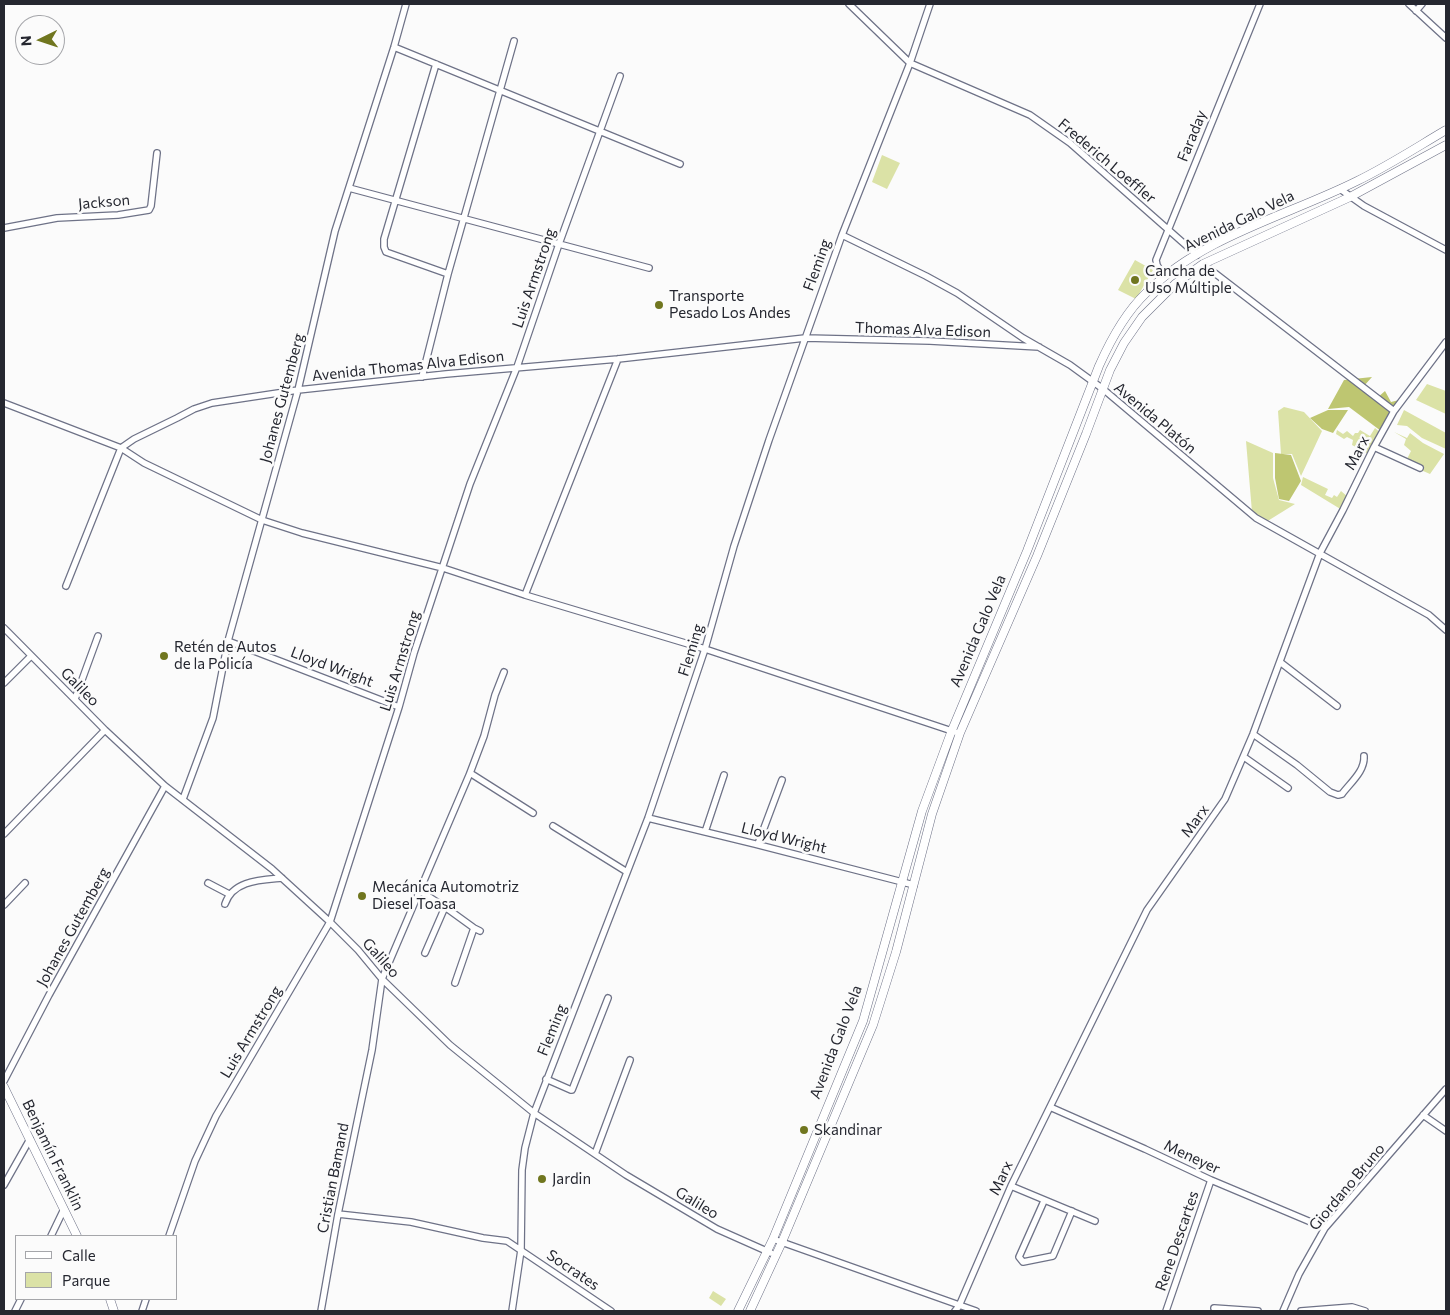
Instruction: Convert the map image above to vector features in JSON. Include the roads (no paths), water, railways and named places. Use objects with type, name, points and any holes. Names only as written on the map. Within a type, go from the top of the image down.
[{"type":"main road","name":"Avenida Galo Vela","points":[[738,1311],[773,1238],[863,1021],[922,811],[952,730],[1027,551],[1093,382],[1106,351],[1122,323],[1146,293],[1164,277],[1197,255],[1222,241],[1358,181],[1446,130]]},
{"type":"main road","name":"Avenida Galo Vela","points":[[750,1311],[777,1254],[873,1024],[896,952],[932,814],[960,733],[1037,556],[1110,370],[1124,343],[1142,317],[1175,284],[1203,264],[1350,197],[1446,145]]},
{"type":"main road","points":[[1027,551],[1037,556]]},
{"type":"main road","points":[[863,1021],[873,1024]]},
{"type":"main road","name":"Benjamín Franklin","points":[[4,1087],[77,1235]]},
{"type":"main road","points":[[816,1132],[827,1136]]},
{"type":"street","name":"Johanes Gutemberg","points":[[183,799],[213,718],[228,641],[298,390],[335,231],[406,4]]},
{"type":"street","points":[[849,4],[910,63]]},
{"type":"street","name":"Fleming","points":[[512,1311],[522,1250],[522,1170],[525,1148],[534,1113],[648,818],[705,650],[734,546],[805,338],[842,235],[910,63],[930,4]]},
{"type":"street","name":"Faraday","points":[[1164,277],[1156,260],[1260,4]]},
{"type":"street","points":[[1409,4],[1446,38]]},
{"type":"street","points":[[1416,11],[1422,4]]},
{"type":"street","points":[[422,377],[448,274],[514,40]]},
{"type":"street","points":[[394,47],[680,164]]},
{"type":"street","name":"Frederich Loeffler","points":[[910,63],[1030,115],[1070,143],[1197,255]]},
{"type":"street","points":[[436,64],[384,239],[384,247],[386,252],[448,274]]},
{"type":"street","name":"Luis Armstrong","points":[[169,1235],[195,1161],[216,1116],[330,922],[399,707],[414,654],[470,484],[516,367],[620,76]]},
{"type":"street","name":"Jackson","points":[[4,228],[57,218],[118,215],[149,210],[157,153]]},
{"type":"street","points":[[350,188],[649,268]]},
{"type":"street","points":[[1340,189],[1364,206],[1446,250]]},
{"type":"street","name":"Avenida Platón","points":[[842,235],[957,293],[990,316],[1070,365],[1103,389],[1256,518],[1429,615],[1446,630]]},
{"type":"street","points":[[1203,264],[1394,411]]},
{"type":"street","name":"Avenida Thomas Alva Edison","points":[[121,448],[160,426],[212,403],[298,390],[516,367],[618,359],[805,338]]},
{"type":"street","name":"Thomas Alva Edison","points":[[805,338],[1039,347]]},
{"type":"street","name":"Marx","points":[[957,1309],[1011,1186],[1106,989],[1147,910],[1225,799],[1253,734],[1320,553],[1394,411],[1446,342]]},
{"type":"street","points":[[525,595],[618,359]]},
{"type":"street","points":[[4,402],[121,448],[144,463],[262,520],[302,533],[443,568],[705,650],[960,733]]},
{"type":"street","points":[[1374,447],[1420,468]]},
{"type":"street","points":[[66,586],[121,448]]},
{"type":"street","name":"Galileo","points":[[4,628],[105,730],[165,786],[282,878],[330,922],[358,950],[382,979],[450,1045],[534,1113],[626,1175],[717,1229],[766,1252],[777,1254]]},
{"type":"street","points":[[75,700],[98,636]]},
{"type":"street","name":"Lloyd Wright","points":[[228,641],[399,707]]},
{"type":"street","points":[[4,683],[31,656]]},
{"type":"street","points":[[1280,662],[1336,706]]},
{"type":"street","name":"Cristian Bamand","points":[[322,1311],[338,1214],[372,1050],[382,979],[470,773],[504,672]]},
{"type":"street","points":[[4,834],[105,730]]},
{"type":"street","points":[[1253,734],[1297,764],[1330,792],[1338,795],[1342,794],[1363,768],[1365,763],[1364,756]]},
{"type":"street","points":[[1244,757],[1288,788]]},
{"type":"street","points":[[470,773],[533,813]]},
{"type":"street","points":[[705,832],[724,774]]},
{"type":"street","points":[[758,844],[782,780]]},
{"type":"street","name":"Johanes Gutemberg","points":[[4,1081],[49,995],[165,786]]},
{"type":"street","name":"Lloyd Wright","points":[[648,818],[758,844],[914,885]]},
{"type":"street","points":[[553,826],[627,872]]},
{"type":"street","points":[[225,904],[229,894],[238,887],[253,880],[282,878]]},
{"type":"street","points":[[4,906],[25,883]]},
{"type":"street","points":[[208,883],[229,894]]},
{"type":"street","points":[[420,891],[477,929],[456,983]]},
{"type":"street","points":[[424,953],[446,907]]},
{"type":"street","points":[[546,1079],[572,1090],[608,998]]},
{"type":"street","points":[[594,1154],[630,1060]]},
{"type":"street","name":"Giordano Bruno","points":[[1283,1311],[1299,1274],[1325,1228],[1446,1089]]},
{"type":"street","name":"Meneyer","points":[[1050,1107],[1146,1148],[1211,1180],[1325,1228]]},
{"type":"street","points":[[1423,1115],[1446,1131]]},
{"type":"street","points":[[4,1185],[30,1140]]},
{"type":"street","name":"Rene Descartes","points":[[1166,1311],[1211,1180]]},
{"type":"street","points":[[1011,1186],[1095,1221]]},
{"type":"street","points":[[1044,1201],[1019,1257],[1023,1262],[1053,1256],[1072,1212]]},
{"type":"street","points":[[51,1235],[64,1208]]},
{"type":"street","name":"Socrates","points":[[338,1214],[411,1222],[483,1238],[507,1241],[611,1311]]},
{"type":"street","points":[[773,1238],[957,1309],[976,1311]]},
{"type":"street","points":[[1301,1311],[1352,1307],[1365,1311]]},
{"type":"street","points":[[1214,1308],[1258,1311]]},
{"type":"place","name":"Cancha de Uso Múltiple","points":[[1135,280]]},
{"type":"place","name":"Transporte Pesado Los Andes","points":[[659,305]]},
{"type":"place","name":"Retén de Autos de la Policía","points":[[164,656]]},
{"type":"place","name":"Mecánica Automotriz Diesel Toasa","points":[[362,896]]},
{"type":"place","name":"Skandinar","points":[[804,1130]]},
{"type":"place","name":"Jardin","points":[[542,1179]]}]
